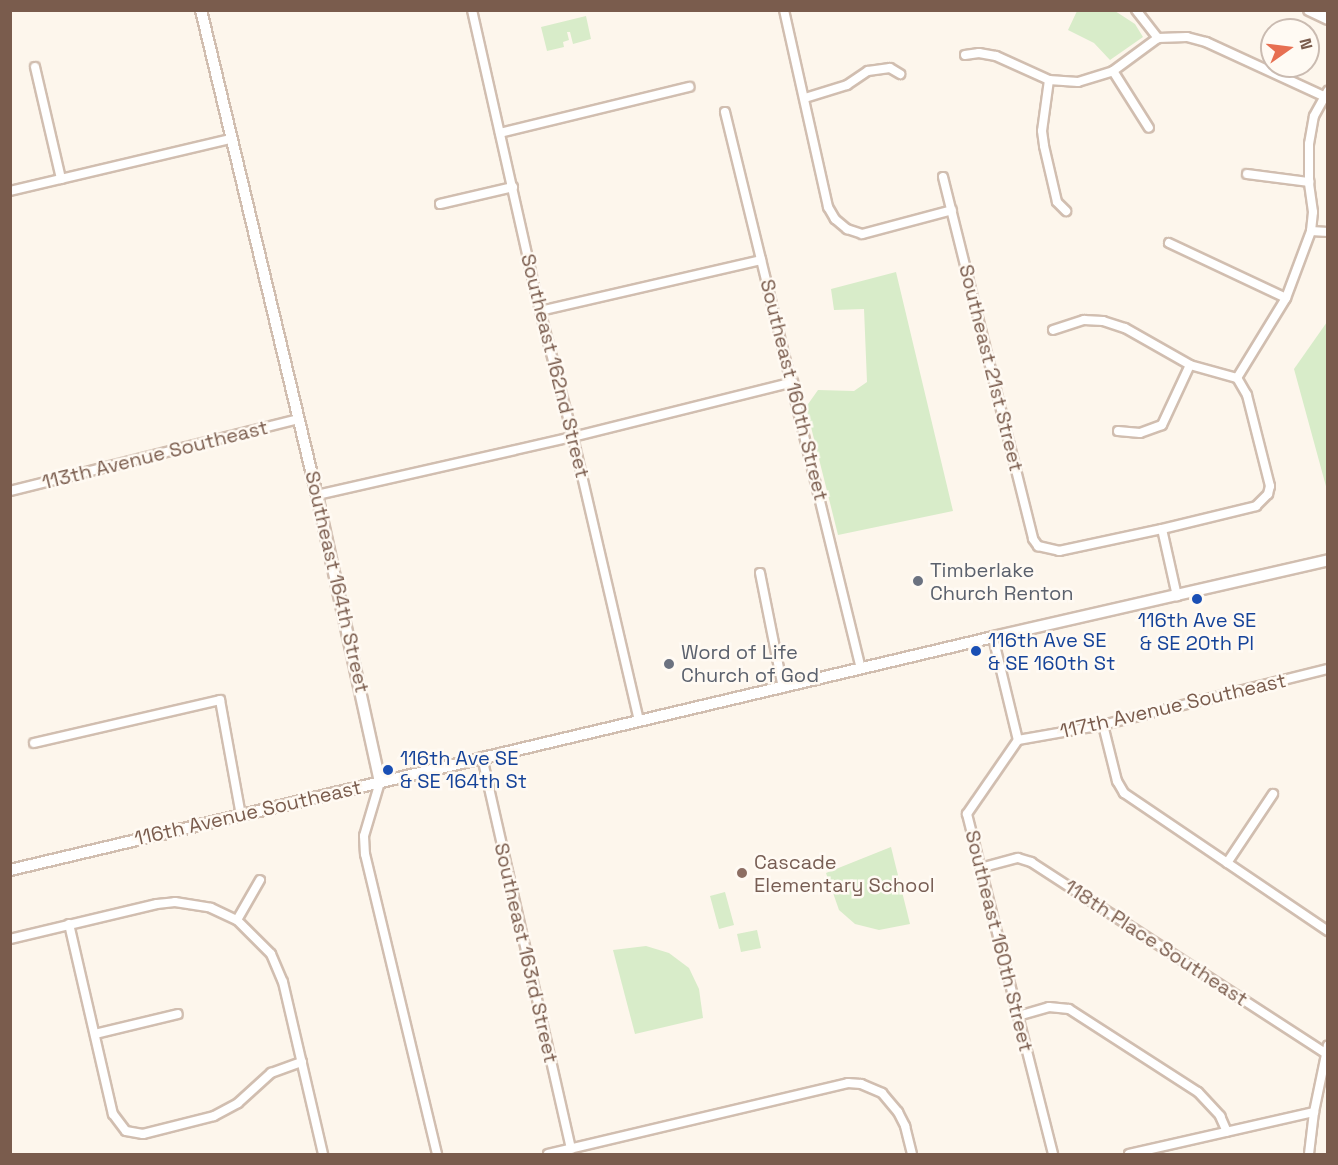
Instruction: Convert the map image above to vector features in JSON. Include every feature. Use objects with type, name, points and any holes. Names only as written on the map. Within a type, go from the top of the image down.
[{"type":"street","name":"Southeast 164th Street","points":[[201,10],[230,139],[317,495],[380,782],[364,836],[365,854],[437,1155]]},
{"type":"street","name":"Southeast 162nd Street","points":[[472,10],[540,311],[573,437],[639,721]]},
{"type":"street","points":[[784,10],[828,207],[835,219],[847,229],[862,234],[952,210]]},
{"type":"street","points":[[1136,10],[1158,38]]},
{"type":"street","points":[[1309,10],[1328,19]]},
{"type":"street","points":[[965,55],[979,53],[996,56],[1049,80],[1078,82],[1113,71],[1158,38],[1181,37],[1206,42],[1327,95],[1314,116],[1309,144],[1309,182],[1313,212],[1311,231],[1286,298],[1237,378]]},
{"type":"street","points":[[35,67],[61,179]]},
{"type":"street","points":[[805,98],[847,86],[868,71],[890,68],[900,74]]},
{"type":"street","points":[[1113,71],[1149,128]]},
{"type":"street","points":[[1049,80],[1041,131],[1058,202],[1066,211]]},
{"type":"street","points":[[500,133],[689,87]]},
{"type":"street","name":"Southeast 160th Street","points":[[725,112],[793,382],[861,669]]},
{"type":"street","points":[[10,191],[230,139]]},
{"type":"street","points":[[1247,174],[1309,182]]},
{"type":"street","name":"Southeast 21st Street","points":[[943,177],[1033,539],[1038,546],[1048,551],[1059,551],[1162,529]]},
{"type":"street","points":[[440,204],[513,187]]},
{"type":"street","points":[[1311,231],[1328,232]]},
{"type":"street","points":[[1169,243],[1286,298]]},
{"type":"street","points":[[540,311],[761,260]]},
{"type":"street","points":[[1053,330],[1084,320],[1103,321],[1125,328],[1190,365],[1237,378],[1247,395],[1270,486],[1268,494],[1256,506],[1162,529],[1178,596]]},
{"type":"street","points":[[1118,431],[1140,433],[1151,431],[1162,425],[1190,365]]},
{"type":"street","points":[[317,495],[573,437],[793,382]]},
{"type":"street","name":"113th Avenue Southeast","points":[[10,490],[299,419]]},
{"type":"street","name":"116th Avenue Southeast","points":[[10,870],[482,757],[1328,560]]},
{"type":"street","points":[[760,573],[783,688]]},
{"type":"street","points":[[993,637],[1018,740]]},
{"type":"street","name":"117th Avenue Southeast","points":[[1018,740],[1103,724],[1328,669]]},
{"type":"street","points":[[34,743],[220,700],[241,815]]},
{"type":"street","points":[[1103,724],[1117,781],[1124,793],[1328,931]]},
{"type":"street","name":"Southeast 160th Street","points":[[1018,740],[967,814],[1053,1155]]},
{"type":"street","name":"Southeast 163rd Street","points":[[482,757],[571,1149]]},
{"type":"street","points":[[1227,863],[1273,794]]},
{"type":"street","name":"118th Place Southeast","points":[[980,868],[1018,858],[1031,862],[1326,1049]]},
{"type":"street","points":[[237,920],[260,880]]},
{"type":"street","points":[[10,939],[175,902],[211,908],[237,920],[260,940],[278,968],[323,1155]]},
{"type":"street","points":[[69,924],[114,1114],[126,1131],[143,1134],[214,1116],[238,1103],[271,1073],[302,1062]]},
{"type":"street","points":[[1018,1016],[1049,1007],[1069,1009],[1198,1092],[1220,1116],[1227,1132]]},
{"type":"street","points":[[95,1034],[178,1014]]},
{"type":"street","points":[[1309,1155],[1314,1112],[1326,1049]]},
{"type":"street","points":[[548,1155],[848,1083],[861,1083],[882,1094],[898,1112],[905,1126],[912,1155]]},
{"type":"street","points":[[1129,1155],[1314,1112]]},
{"type":"green space","points":[[1077,11],[1115,11],[1135,24],[1143,37],[1110,60],[1094,43],[1068,30]]},
{"type":"green space","points":[[586,16],[591,39],[573,44],[570,32],[567,32],[569,40],[563,42],[564,47],[547,51],[541,27]]},
{"type":"green space","points":[[896,272],[953,511],[838,535],[806,407],[818,390],[854,391],[867,382],[864,309],[834,310],[831,289]]},
{"type":"green space","points":[[1327,322],[1327,490],[1294,369]]},
{"type":"green space","points":[[891,847],[910,924],[879,930],[855,924],[839,910],[826,873]]},
{"type":"green space","points":[[725,892],[734,925],[719,929],[710,896]]},
{"type":"green space","points":[[757,930],[761,948],[741,952],[737,934]]},
{"type":"green space","points":[[646,946],[669,953],[689,968],[699,989],[703,1018],[635,1034],[613,950]]},
{"type":"place","name":"Timberlake Church Renton","points":[[918,581]]},
{"type":"place","name":"116th Ave SE & SE 20th Pl","points":[[1197,599]]},
{"type":"place","name":"116th Ave SE & SE 160th St","points":[[976,651]]},
{"type":"place","name":"Word of Life Church of God","points":[[669,664]]},
{"type":"place","name":"116th Ave SE & SE 164th St","points":[[388,770]]},
{"type":"place","name":"Cascade Elementary School","points":[[742,873]]}]
